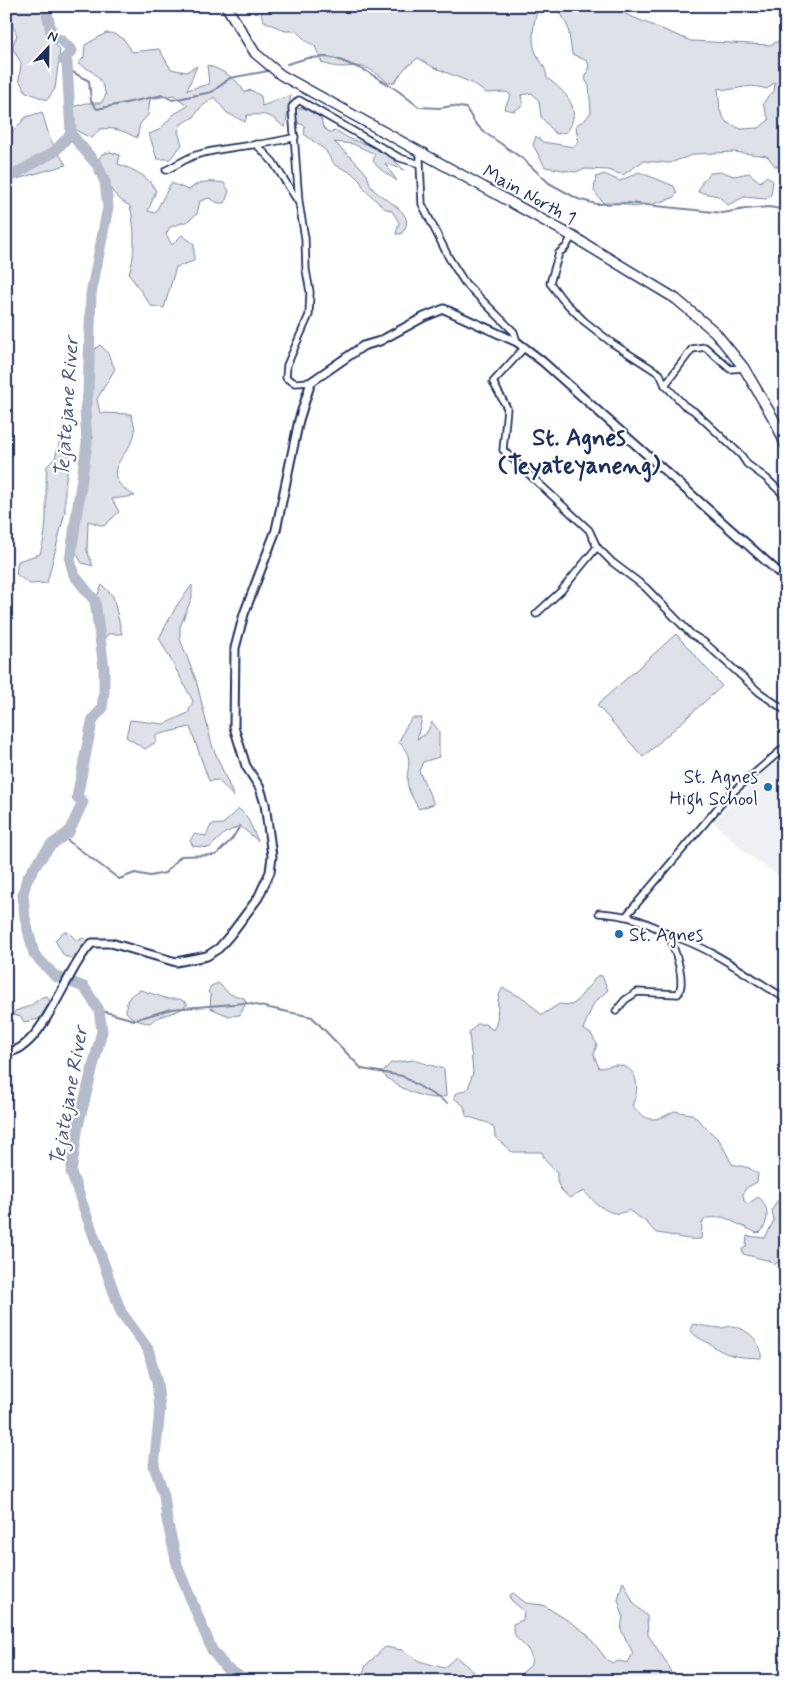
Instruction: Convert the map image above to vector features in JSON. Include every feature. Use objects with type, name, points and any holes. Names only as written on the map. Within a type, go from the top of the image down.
[{"type":"main road","name":"Main North 1","points":[[226,6],[255,53],[281,75],[338,108],[424,152],[572,236],[676,299],[714,332],[744,368],[776,423],[786,446]]},
{"type":"street","points":[[420,164],[400,158],[299,100],[292,107],[299,203],[305,238],[306,270],[310,292],[308,315],[286,365],[286,378],[295,383],[311,382],[363,346],[380,341],[424,317],[444,309],[526,347],[786,579]]},
{"type":"street","points":[[166,170],[193,156],[277,142],[295,137]]},
{"type":"street","points":[[256,144],[273,162],[299,203]]},
{"type":"street","points":[[424,152],[420,158],[422,204],[449,258],[465,283],[514,332],[516,342]]},
{"type":"street","points":[[572,236],[559,253],[550,283],[562,299],[584,321],[612,343],[660,374],[665,385],[741,455],[747,464],[766,478],[786,497]]},
{"type":"street","points":[[526,347],[493,382],[507,408],[503,450],[589,530],[597,547],[645,587],[691,634],[704,642],[759,692],[786,711]]},
{"type":"street","points":[[665,385],[692,349],[705,347],[730,369],[744,368]]},
{"type":"street","points":[[6,1052],[16,1052],[34,1038],[73,966],[92,943],[98,941],[176,962],[207,956],[219,948],[231,934],[265,884],[270,872],[272,856],[268,818],[260,788],[246,766],[234,727],[235,648],[244,614],[276,530],[299,420],[311,382]]},
{"type":"street","points":[[536,614],[561,591],[597,547]]},
{"type":"street","points":[[627,916],[726,798],[786,746]]},
{"type":"street","points":[[599,913],[627,916],[648,922],[669,935],[681,937],[786,999]]},
{"type":"street","points":[[616,1011],[625,1000],[637,992],[652,991],[675,995],[680,992],[679,966],[669,935]]},
{"type":"shaded area","points":[[6,6],[41,6],[47,35],[60,50],[55,89],[47,100],[26,92],[19,80],[21,63],[12,47],[17,35],[6,12]]},
{"type":"shaded area","points":[[266,6],[539,6],[533,29],[534,48],[544,67],[547,78],[566,95],[573,108],[572,124],[567,132],[556,134],[541,117],[539,101],[532,93],[521,95],[523,105],[514,111],[504,109],[511,95],[506,92],[486,93],[472,83],[433,67],[418,58],[404,69],[395,82],[388,83],[369,69],[355,66],[333,66],[322,63],[315,46],[306,41],[296,31],[285,31],[264,21],[261,14]]},
{"type":"shaded area","points":[[557,6],[618,6],[625,14],[691,41],[770,45],[786,37],[786,168],[775,166],[767,156],[734,152],[695,154],[670,163],[643,161],[623,175],[608,170],[586,169],[575,172],[545,167],[533,145],[536,136],[543,142],[574,147],[578,141],[576,125],[585,120],[591,112],[589,86],[585,79],[589,66],[587,61],[572,54],[568,27]],"holes":[[[775,82],[774,92],[768,96],[763,104],[769,120],[759,128],[741,129],[726,122],[720,111],[718,88],[729,90],[752,86],[767,89]]]},
{"type":"shaded area","points":[[106,33],[115,34],[122,38],[132,52],[159,49],[171,69],[186,72],[197,66],[187,90],[209,84],[207,65],[233,79],[244,92],[251,90],[261,96],[262,106],[291,95],[285,128],[267,115],[247,115],[245,122],[227,113],[214,97],[200,108],[194,117],[181,124],[178,131],[182,145],[170,159],[157,159],[149,134],[159,130],[174,114],[188,106],[174,95],[150,99],[148,115],[140,124],[137,138],[114,129],[100,129],[92,138],[77,131],[72,124],[69,108],[86,103],[101,103],[106,95],[96,75],[78,64],[84,57],[85,45]]},
{"type":"shaded area","points":[[304,108],[321,118],[323,127],[329,132],[337,131],[350,139],[372,146],[389,155],[404,170],[385,163],[397,181],[380,169],[373,161],[375,154],[353,144],[334,142],[365,172],[373,189],[399,208],[404,214],[406,227],[401,234],[396,234],[399,222],[392,211],[384,208],[365,190],[352,173],[335,165],[325,150],[304,134],[305,126],[298,123],[295,109]]},
{"type":"shaded area","points":[[42,112],[50,139],[66,165],[6,182],[6,139],[26,117]]},
{"type":"shaded area","points":[[110,152],[120,155],[118,164],[140,174],[153,185],[156,191],[148,211],[155,213],[171,183],[189,190],[197,184],[205,182],[224,183],[229,191],[225,203],[218,203],[209,198],[200,201],[197,214],[188,221],[170,227],[166,234],[172,245],[182,235],[194,244],[194,261],[176,267],[164,308],[151,306],[129,274],[133,258],[133,222],[130,206],[118,198],[109,187],[103,174],[99,159],[102,154]]},
{"type":"shaded area","points":[[639,172],[674,186],[677,193],[673,198],[650,205],[633,207],[621,203],[604,204],[594,191],[596,177],[604,174],[620,181]]},
{"type":"shaded area","points":[[723,172],[734,176],[749,173],[760,182],[767,176],[773,181],[771,195],[766,199],[744,197],[728,205],[718,196],[698,192],[702,182],[710,173]]},
{"type":"shaded area","points":[[100,345],[107,352],[115,369],[97,399],[100,413],[131,414],[135,428],[133,439],[118,463],[116,479],[122,487],[135,496],[112,499],[119,512],[104,526],[88,521],[87,551],[93,566],[82,563],[75,551],[86,447],[93,438],[86,424],[88,354]]},
{"type":"shaded area","points":[[62,433],[72,436],[65,487],[65,512],[47,583],[29,584],[16,574],[18,561],[40,554],[46,521],[47,466],[55,458]]},
{"type":"shaded area","points":[[102,585],[113,596],[122,634],[108,634],[101,643],[95,601]]},
{"type":"shaded area","points":[[192,585],[192,597],[180,627],[180,639],[196,680],[212,745],[234,797],[218,780],[209,781],[190,727],[156,735],[156,742],[145,749],[126,737],[130,720],[164,724],[188,713],[193,701],[159,638],[177,605]]},
{"type":"shaded area","points":[[676,634],[722,686],[643,757],[597,705]]},
{"type":"shaded area","points":[[412,718],[422,718],[417,739],[426,734],[432,722],[439,731],[439,757],[423,762],[419,771],[434,804],[419,809],[408,787],[409,759],[399,742]]},
{"type":"shaded area","name":"St. Agnes High School","points":[[786,751],[786,881],[746,853],[713,822]]},
{"type":"shaded area","points":[[239,809],[247,817],[258,841],[240,826],[225,833],[209,848],[193,846],[190,841],[194,834],[206,836],[211,825],[223,824]]},
{"type":"shaded area","points":[[63,932],[68,932],[77,941],[83,938],[88,942],[76,955],[70,958],[64,956],[55,940]]},
{"type":"shaded area","points":[[598,975],[602,976],[608,990],[594,1003],[583,1029],[591,1034],[597,1044],[594,1055],[599,1068],[615,1065],[629,1069],[633,1073],[637,1085],[632,1105],[637,1111],[651,1119],[662,1117],[674,1111],[692,1114],[720,1141],[732,1164],[749,1168],[758,1174],[757,1182],[746,1188],[743,1194],[744,1201],[748,1204],[758,1197],[765,1205],[767,1218],[761,1232],[757,1233],[723,1217],[706,1218],[702,1223],[701,1239],[667,1235],[656,1233],[646,1222],[628,1210],[616,1213],[604,1209],[584,1191],[570,1198],[559,1187],[557,1173],[545,1160],[542,1152],[512,1152],[495,1137],[494,1128],[488,1123],[466,1116],[464,1106],[454,1098],[455,1094],[468,1089],[473,1072],[469,1033],[477,1024],[485,1024],[493,1030],[497,1020],[498,998],[503,988],[525,999],[542,1015],[559,1004],[571,1005],[575,1003]]},
{"type":"shaded area","points":[[218,983],[230,994],[244,998],[246,1003],[240,1015],[229,1016],[210,1008],[211,996],[208,992],[211,986]]},
{"type":"shaded area","points":[[141,990],[168,999],[180,999],[188,1004],[178,1011],[159,1017],[150,1023],[140,1021],[134,1019],[126,1012],[126,1008],[131,996]]},
{"type":"shaded area","points":[[47,996],[50,1002],[39,1019],[24,1022],[21,1017],[13,1015],[15,1011],[30,1006],[42,997]]},
{"type":"shaded area","points":[[413,1060],[444,1069],[446,1096],[431,1098],[422,1096],[394,1083],[382,1073],[391,1063]]},
{"type":"shaded area","points":[[786,1199],[786,1256],[774,1265],[770,1261],[743,1254],[742,1249],[746,1247],[747,1236],[765,1238],[774,1220],[772,1210],[777,1201]]},
{"type":"shaded area","points":[[693,1324],[721,1328],[738,1327],[757,1342],[761,1358],[739,1357],[721,1351],[698,1338],[690,1329]]},
{"type":"shaded area","points":[[623,1581],[634,1604],[647,1616],[648,1635],[669,1666],[673,1681],[518,1681],[522,1673],[531,1665],[531,1658],[527,1648],[513,1631],[513,1624],[523,1620],[524,1611],[511,1600],[510,1595],[513,1593],[526,1603],[543,1605],[572,1623],[586,1633],[607,1660],[613,1663],[619,1661],[628,1663],[633,1653],[621,1630],[623,1616],[618,1600]]},
{"type":"shaded area","points":[[385,1647],[402,1650],[419,1661],[444,1668],[456,1657],[474,1672],[471,1681],[360,1681],[366,1665]]},
{"type":"waterway","name":"Tejatejane River","points":[[46,6],[52,37],[61,40],[72,51],[63,60],[67,62],[71,134],[98,166],[105,182],[108,207],[91,294],[88,394],[85,409],[87,443],[70,560],[74,575],[95,601],[104,668],[104,692],[102,709],[93,719],[77,797],[83,802],[69,832],[50,846],[27,879],[23,894],[25,918],[34,954],[55,976],[84,987],[99,1010],[102,1031],[78,1126],[71,1172],[121,1312],[148,1349],[157,1383],[160,1410],[154,1466],[164,1495],[167,1520],[178,1568],[212,1650],[226,1668],[247,1681]]},
{"type":"waterway","points":[[287,64],[308,58],[326,57],[337,59],[366,71],[397,90],[419,107],[440,108],[452,106],[466,108],[475,123],[484,132],[523,159],[549,183],[578,199],[596,204],[628,203],[723,213],[769,207],[786,210]]},
{"type":"waterway","points":[[67,69],[89,81],[91,101],[97,109],[163,95],[172,100],[212,92],[230,78],[268,71]]},
{"type":"waterway","points":[[6,179],[54,152],[71,134]]},
{"type":"waterway","points":[[63,837],[119,879],[135,873],[150,876],[165,873],[181,856],[216,855],[232,839],[240,826]]},
{"type":"waterway","points":[[99,1010],[134,1020],[171,1009],[246,1003],[312,1017],[362,1069],[402,1076],[447,1103]]},
{"type":"place","name":"St. Agnes High School","points":[[768,787]]},
{"type":"place","name":"St. Agnes","points":[[619,934]]},
{"type":"district","name":"St. Agnes (Teyateyaneng)","points":[[579,451]]}]
